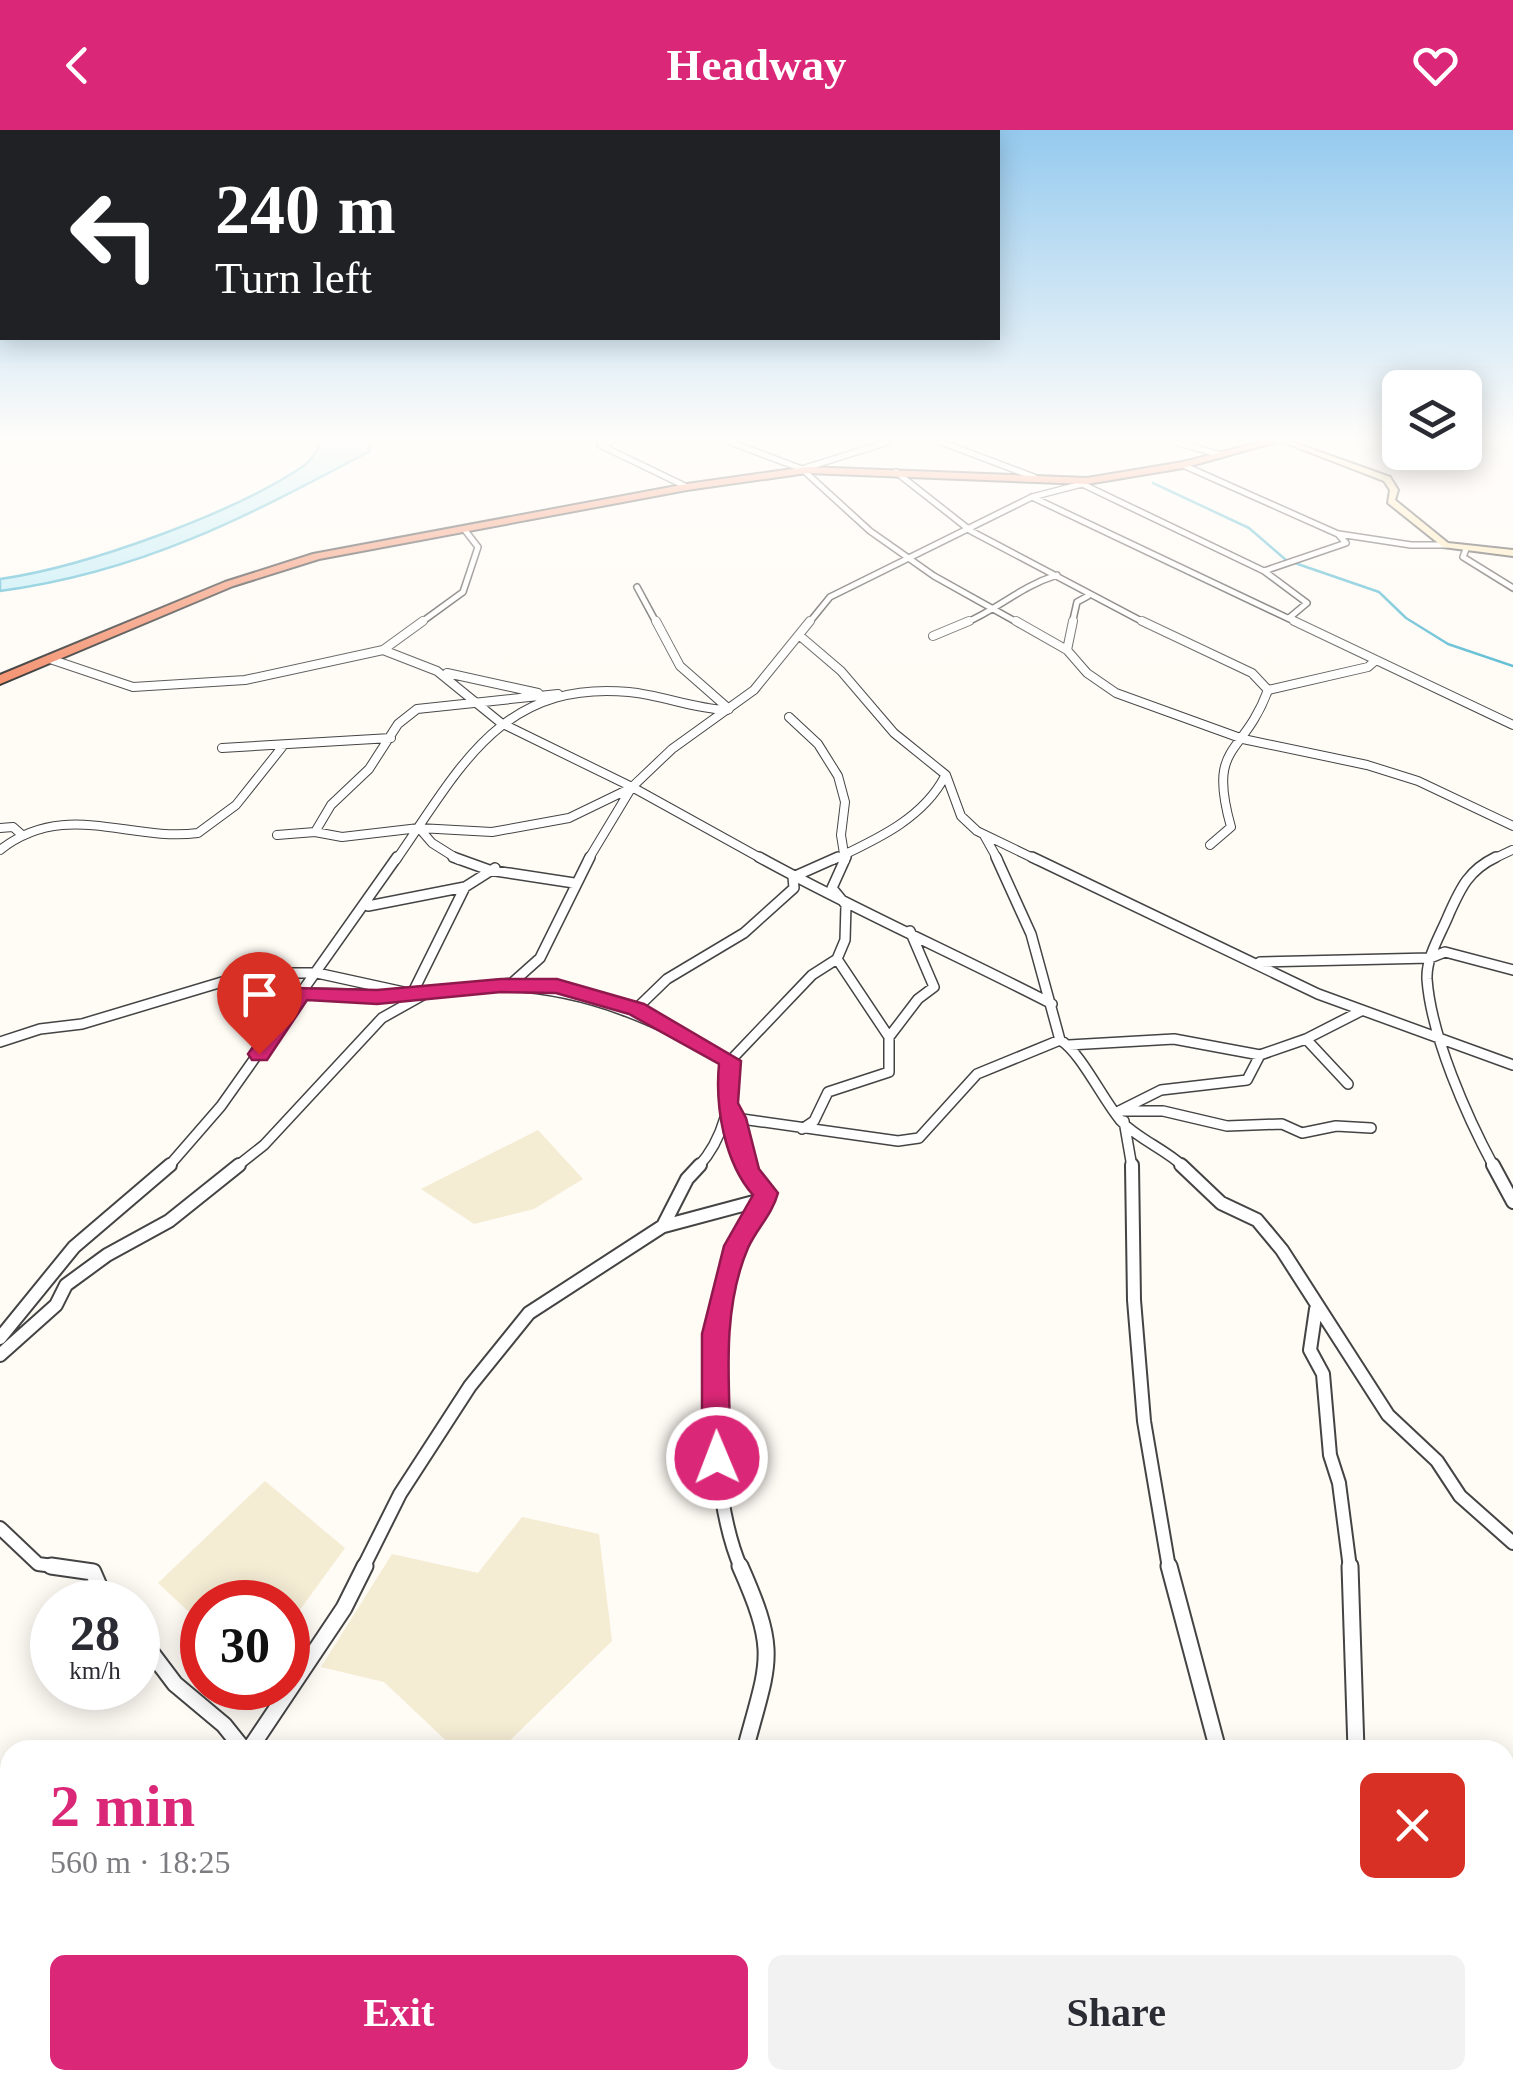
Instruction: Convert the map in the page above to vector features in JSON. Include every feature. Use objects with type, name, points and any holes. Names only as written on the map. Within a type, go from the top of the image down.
[{"type":"highway","points":[[0,680],[278,565],[441,533]]},
{"type":"street","points":[[50,659],[134,686],[245,680],[384,650],[463,592],[478,547],[467,533]]},
{"type":"street","points":[[872,533],[995,612],[1066,650],[1087,673],[1116,693],[1243,739],[1366,765],[1418,781],[1512,826],[1512,851],[1476,866],[1452,904],[1430,958],[1427,978],[1441,1038],[1476,1134],[1513,1202]]},
{"type":"street","points":[[501,986],[528,973],[540,958],[574,883],[632,787],[672,749],[754,690],[830,597],[966,533]]},
{"type":"street","points":[[977,533],[1058,575],[1088,596],[1252,673],[1268,690]]},
{"type":"street","points":[[1109,533],[1513,726]]},
{"type":"street","points":[[1185,533],[1264,571],[1307,602],[1289,618]]},
{"type":"street","points":[[1432,533],[1446,545]]},
{"type":"street","points":[[1338,534],[1513,554]]},
{"type":"street","points":[[1264,571],[1346,542],[1338,534]]},
{"type":"street","points":[[1466,549],[1463,557],[1513,588]]},
{"type":"street","points":[[933,636],[995,612],[1022,586],[1058,575]]},
{"type":"street","points":[[637,587],[680,666],[728,709]]},
{"type":"street","points":[[1066,650],[1077,602],[1088,596]]},
{"type":"street","points":[[800,636],[842,671],[894,733],[946,775],[960,816],[984,836],[1361,1011],[1513,1065]]},
{"type":"street","points":[[384,650],[437,671],[544,694]]},
{"type":"street","points":[[1268,690],[1368,667],[1375,662]]},
{"type":"street","points":[[437,671],[502,722],[632,787],[793,878],[846,905],[910,930],[1052,1004]]},
{"type":"street","points":[[314,832],[331,805],[370,769],[398,724],[426,705],[482,704],[544,694],[609,690],[648,694],[708,710],[728,709]]},
{"type":"street","points":[[1210,845],[1231,827],[1220,789],[1222,762],[1263,710],[1268,690]]},
{"type":"street","points":[[0,1338],[74,1247],[134,1200],[181,1155],[247,1073],[420,828],[468,753],[502,722],[531,705],[570,694]]},
{"type":"street","points":[[789,718],[829,754],[845,800],[838,838],[847,855]]},
{"type":"street","points":[[222,748],[391,738]]},
{"type":"street","points":[[0,850],[20,834],[88,825],[180,834],[206,830],[256,781],[283,746]]},
{"type":"street","points":[[793,878],[847,855],[929,800],[942,790],[946,775]]},
{"type":"street","points":[[277,835],[314,832],[342,837],[420,828],[492,832],[568,818],[632,787]]},
{"type":"street","points":[[0,828],[12,828],[20,834]]},
{"type":"street","points":[[420,828],[430,846],[455,860],[574,883]]},
{"type":"street","points":[[984,836],[1020,898],[1046,972],[1064,1042],[1095,1089],[1125,1126],[1168,1152],[1221,1202],[1257,1220],[1282,1250],[1316,1309],[1334,1328],[1388,1415],[1437,1462],[1460,1496],[1513,1543]]},
{"type":"street","points":[[662,1226],[687,1179],[717,1146],[730,1061],[812,974],[837,959],[845,940],[846,905],[832,888],[847,855]]},
{"type":"street","points":[[366,906],[465,887],[495,868]]},
{"type":"street","points":[[636,1009],[667,980],[757,923],[794,888],[793,878]]},
{"type":"street","points":[[413,994],[465,887]]},
{"type":"street","points":[[889,1037],[918,998],[934,987],[910,930]]},
{"type":"street","points":[[1254,962],[1430,958],[1445,952],[1513,970]]},
{"type":"street","points":[[802,1129],[814,1121],[828,1092],[889,1072],[889,1037],[837,959]]},
{"type":"street","points":[[0,1042],[40,1029],[82,1024],[252,973],[317,973],[413,994]]},
{"type":"street","points":[[302,992],[377,997],[433,990],[557,986],[636,1009],[730,1061]]},
{"type":"street","points":[[0,1355],[56,1305],[66,1285],[107,1255],[169,1221],[264,1144],[382,1018],[433,990]]},
{"type":"street","points":[[735,1118],[898,1141],[919,1138],[977,1074],[1064,1042],[1174,1039],[1260,1055],[1306,1039],[1361,1011]]},
{"type":"street","points":[[1306,1039],[1348,1084]]},
{"type":"street","points":[[1120,1111],[1161,1090],[1248,1080],[1260,1055]]},
{"type":"street","points":[[726,1104],[735,1118],[748,1172],[758,1180],[765,1199]]},
{"type":"street","points":[[1120,1111],[1134,1204],[1131,1252],[1135,1321],[1156,1512],[1215,1740]]},
{"type":"street","points":[[1120,1111],[1163,1111],[1227,1126],[1282,1124],[1302,1133],[1336,1126],[1372,1128]]},
{"type":"street","points":[[253,1740],[344,1608],[400,1494],[470,1386],[529,1313],[662,1226],[765,1199]]},
{"type":"street","points":[[748,1740],[770,1654],[764,1621],[729,1542],[717,1458],[715,1334],[736,1246],[765,1199]]},
{"type":"street","points":[[1316,1309],[1310,1350],[1323,1374],[1330,1455],[1339,1483],[1352,1584],[1356,1740]]},
{"type":"street","points":[[0,1528],[38,1564],[94,1572],[97,1580]]},
{"type":"street","points":[[160,1669],[185,1695],[236,1732],[240,1740]]},
{"type":"shaded area","points":[[538,1130],[583,1179],[534,1209],[474,1224],[421,1189]]},
{"type":"shaded area","points":[[265,1481],[345,1548],[310,1596],[310,1580],[180,1580],[180,1604],[160,1581]]},
{"type":"shaded area","points":[[522,1517],[599,1534],[612,1641],[510,1740],[445,1740],[384,1682],[321,1667],[392,1554],[478,1573]]},
{"type":"water","points":[[204,533],[100,570],[0,591],[0,579],[74,563],[158,536]]},
{"type":"waterway","points":[[1255,533],[1286,560],[1379,592],[1406,618],[1448,644],[1513,666]]},
{"type":"route","points":[[259,1054],[302,992],[377,997],[433,990],[557,986],[636,1009],[730,1061],[732,1080],[726,1104],[735,1118],[748,1172],[766,1193],[762,1208],[736,1246],[715,1334],[717,1458]]}]
